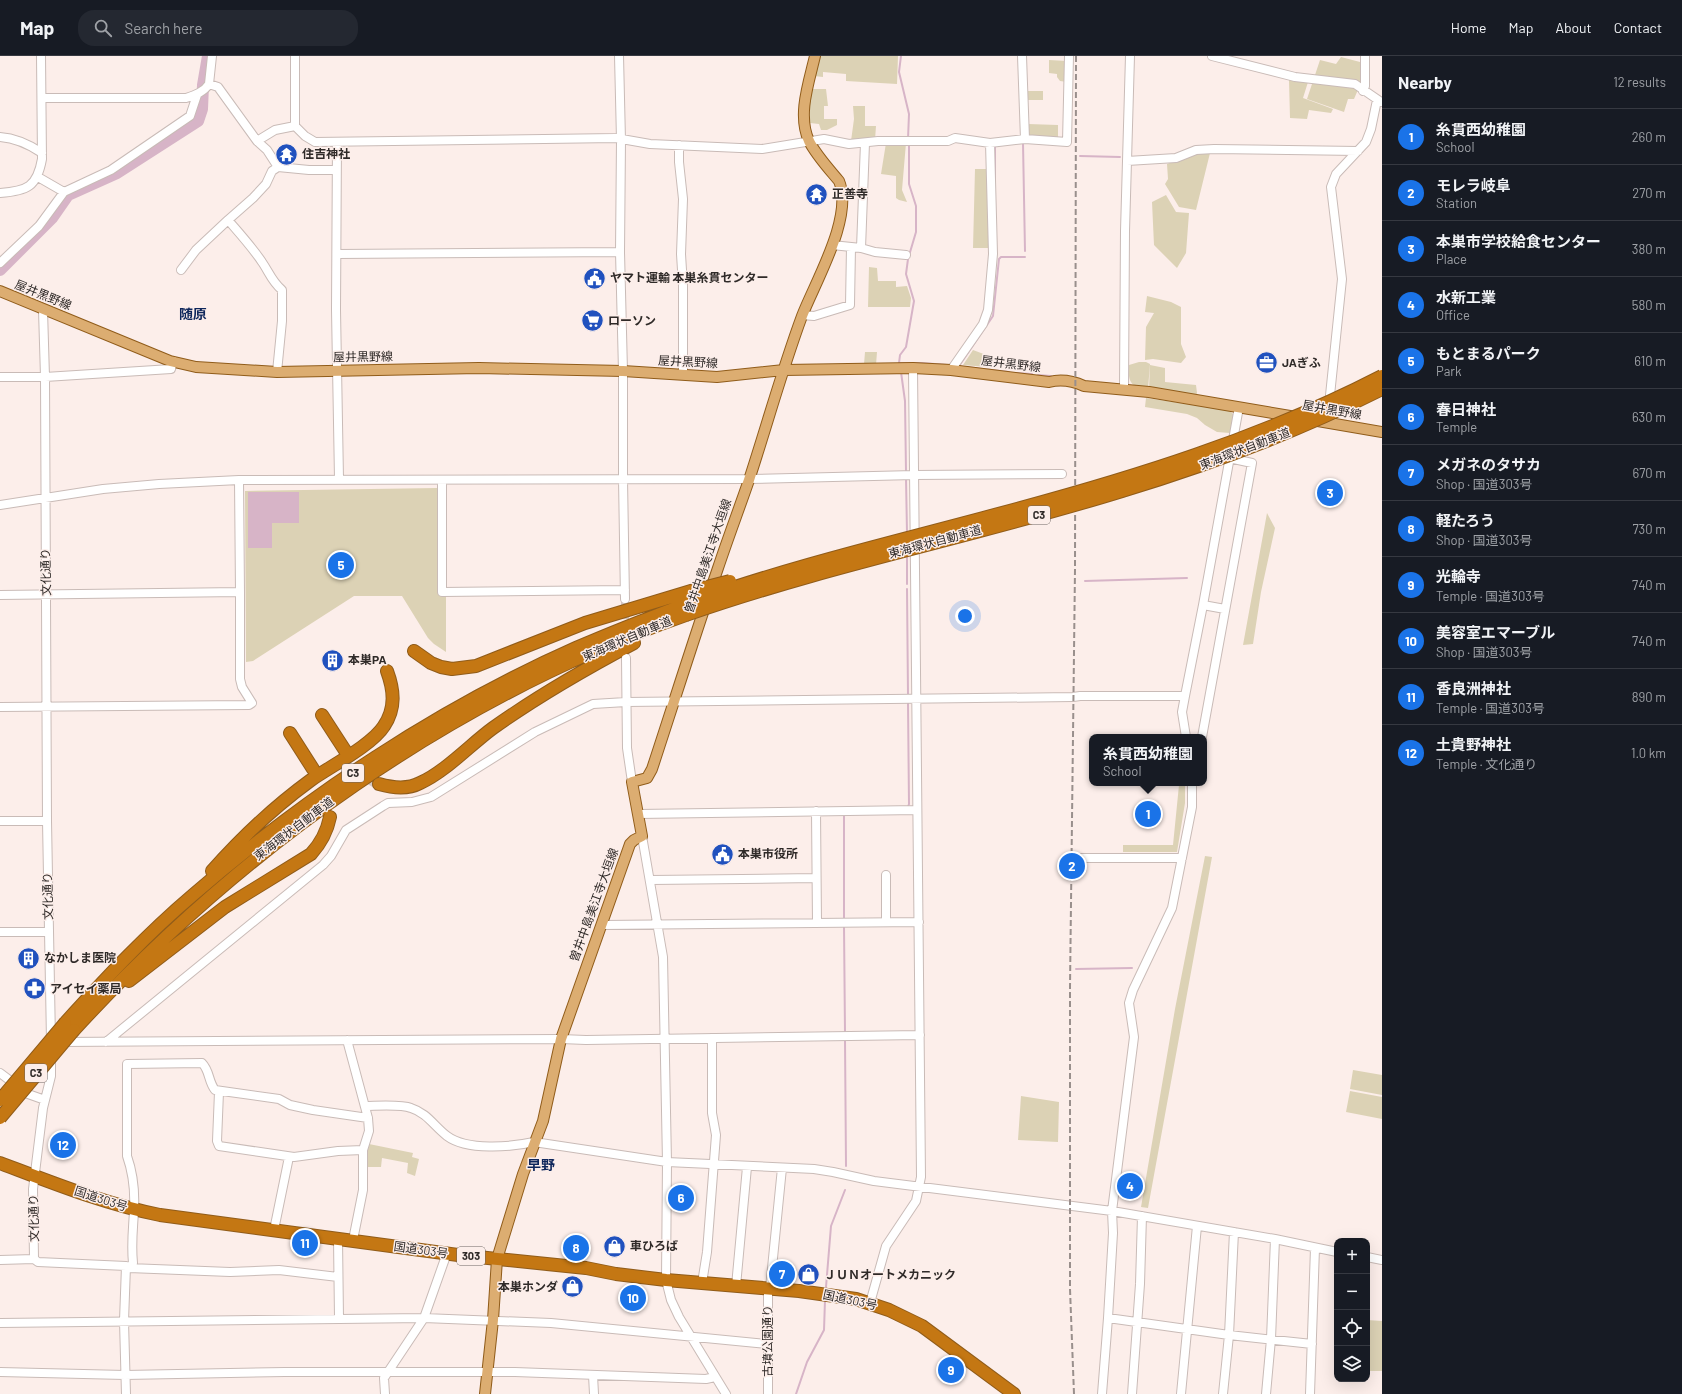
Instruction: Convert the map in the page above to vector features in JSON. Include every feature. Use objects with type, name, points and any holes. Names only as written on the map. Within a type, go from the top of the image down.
[{"type":"highway","name":"東海環状自動車道","points":[[0,1118],[110,974],[192,895],[302,808],[396,745],[513,678],[575,648],[628,626],[693,596],[1025,507],[1182,460],[1296,417],[1382,376]]},
{"type":"highway","name":"東海環状自動車道","points":[[0,1100],[69,1026],[90,1012],[156,945],[245,867],[350,788],[396,757],[547,673],[686,615],[793,580],[1068,507],[1174,475],[1220,459],[1308,424],[1382,389]]},
{"type":"highway","points":[[414,651],[431,663],[441,667],[452,669],[476,666],[585,623],[693,596]]},
{"type":"highway","points":[[379,784],[395,788],[404,788],[428,779],[492,729],[553,688],[686,615]]},
{"type":"highway","points":[[192,895],[239,841],[262,820],[310,780],[365,744],[384,727],[393,708],[394,699],[393,689],[387,671]]},
{"type":"highway","points":[[322,715],[346,752]]},
{"type":"highway","points":[[290,733],[313,769]]},
{"type":"highway","points":[[90,1012],[204,922],[258,886],[311,854],[319,846],[330,817]]},
{"type":"highway","name":"国道303号","points":[[0,1163],[80,1194],[134,1210],[447,1253],[586,1268],[616,1274],[666,1280],[828,1294],[870,1303],[900,1315],[932,1333],[1014,1394]]},
{"type":"main road","points":[[809,141],[804,122],[807,94],[815,56]]},
{"type":"main road","name":"曽井中島美江寺大垣線","points":[[632,782],[647,778],[652,769],[802,315],[832,245],[842,211],[842,187],[809,141]]},
{"type":"main road","name":"屋井黒野線","points":[[0,292],[173,361],[196,367],[277,372],[479,368],[623,371],[726,377],[784,370],[913,368],[951,370],[1049,382],[1063,380],[1076,382],[1084,386],[1149,392],[1382,432]]},
{"type":"main road","points":[[632,782],[642,836]]},
{"type":"main road","name":"曽井中島美江寺大垣線","points":[[485,1394],[493,1320],[497,1259],[534,1142],[548,1104],[561,1039],[630,844],[642,836]]},
{"type":"street","points":[[0,193],[17,192],[26,188],[38,178],[42,159],[41,56]]},
{"type":"street","points":[[42,98],[186,98],[196,95],[207,88],[209,84],[212,56]]},
{"type":"street","points":[[295,56],[295,126],[305,136],[315,142],[616,138],[650,144],[679,144],[762,149],[824,139],[849,144],[878,141],[948,141],[955,138],[990,143],[1025,139],[1067,142],[1069,56]]},
{"type":"street","points":[[619,56],[625,599]]},
{"type":"street","points":[[1022,56],[1025,139]]},
{"type":"street","points":[[1124,389],[1130,56]]},
{"type":"street","points":[[1212,56],[1295,77],[1354,84],[1380,101],[1366,142],[1336,174],[1331,187],[1342,279],[1327,422]]},
{"type":"street","points":[[1363,91],[1365,86],[1365,56]]},
{"type":"street","points":[[209,84],[218,87],[257,140],[268,150],[278,167]]},
{"type":"street","points":[[0,264],[39,226],[64,192],[111,170],[190,116],[196,95]]},
{"type":"street","points":[[257,140],[275,130],[295,126]]},
{"type":"street","points":[[0,137],[11,138],[42,153]]},
{"type":"street","points":[[336,142],[339,480]]},
{"type":"street","points":[[861,248],[865,143]]},
{"type":"street","points":[[951,370],[983,324],[988,310],[993,254],[990,143]]},
{"type":"street","points":[[679,144],[679,162],[683,199],[681,254],[683,286],[683,375]]},
{"type":"street","points":[[1127,161],[1176,158],[1196,150],[1214,149],[1358,151]]},
{"type":"street","points":[[181,270],[196,250],[253,198],[266,184],[272,171],[278,167],[309,170],[336,170]]},
{"type":"street","points":[[38,178],[64,192]]},
{"type":"street","points":[[228,220],[247,242],[263,264],[276,286],[282,290],[282,321],[277,372]]},
{"type":"street","points":[[832,245],[906,255]]},
{"type":"street","points":[[802,315],[814,316],[850,305],[850,247]]},
{"type":"street","points":[[337,254],[620,252]]},
{"type":"street","name":"文化通り","points":[[43,310],[47,594],[47,821],[51,1076],[45,1100],[36,1176],[33,1189],[34,1259],[38,1262],[126,1266],[124,1321],[126,1394]]},
{"type":"street","points":[[0,377],[45,377],[171,369],[173,361]]},
{"type":"street","points":[[870,1303],[886,1246],[894,1232],[913,1206],[918,1196],[921,1177],[913,368]]},
{"type":"street","points":[[1186,734],[1182,712],[1239,407]]},
{"type":"street","points":[[1203,734],[1252,463],[1229,458]]},
{"type":"street","points":[[0,505],[45,497],[159,484],[239,480],[623,480],[1062,474]]},
{"type":"street","points":[[0,707],[249,705],[252,703],[242,687],[240,678],[239,480]]},
{"type":"street","points":[[442,480],[442,592],[625,590]]},
{"type":"street","points":[[0,595],[240,592]]},
{"type":"street","points":[[1203,605],[1225,609]]},
{"type":"street","points":[[626,658],[627,748],[632,782]]},
{"type":"street","points":[[106,1042],[323,865],[334,851],[346,830],[388,803],[412,802],[431,796],[535,732],[593,704],[626,702],[1185,696]]},
{"type":"street","points":[[1102,1394],[1113,1233],[1112,1211],[1134,1037],[1129,1003],[1133,990],[1172,908],[1192,806],[1192,786]]},
{"type":"street","points":[[638,814],[917,810]]},
{"type":"street","points":[[816,812],[817,923]]},
{"type":"street","points":[[0,821],[47,821]]},
{"type":"street","points":[[642,836],[658,925],[664,975],[666,1280],[671,1300],[690,1337],[726,1394]]},
{"type":"street","points":[[1079,858],[1182,858]]},
{"type":"street","points":[[886,875],[886,922]]},
{"type":"street","points":[[650,880],[816,878]]},
{"type":"street","points":[[601,925],[919,922]]},
{"type":"street","points":[[0,932],[49,932]]},
{"type":"street","points":[[51,1042],[586,1040],[920,1036]]},
{"type":"street","points":[[702,1283],[707,1252],[716,1135],[712,1113],[712,1038]]},
{"type":"street","points":[[346,1040],[365,1106],[369,1131],[363,1150],[363,1190],[353,1240]]},
{"type":"street","points":[[338,1277],[279,1270],[230,1272],[129,1268],[133,1263],[131,1244],[134,1210],[132,1170],[127,1156],[126,1064],[202,1063],[207,1069],[211,1085],[215,1090],[220,1092],[279,1099],[290,1105],[328,1113],[368,1118]]},
{"type":"street","points":[[0,1073],[28,1094],[45,1100]]},
{"type":"street","points":[[220,1092],[217,1141],[219,1146],[289,1157],[338,1151],[363,1150]]},
{"type":"street","points":[[365,1106],[410,1107],[425,1114],[447,1137],[465,1144],[515,1146],[534,1142],[666,1162],[814,1169],[874,1181],[1112,1211],[1275,1239],[1334,1251]]},
{"type":"street","points":[[274,1230],[289,1157]]},
{"type":"street","points":[[736,1286],[747,1167]]},
{"type":"street","name":"古墳公園通り","points":[[768,1394],[768,1288],[782,1168]]},
{"type":"street","points":[[1132,1394],[1136,1322],[1140,1284],[1142,1216]]},
{"type":"street","points":[[1181,1394],[1197,1226]]},
{"type":"street","points":[[1224,1394],[1229,1335],[1234,1232]]},
{"type":"street","points":[[338,1239],[339,1318]]},
{"type":"street","points":[[1266,1394],[1271,1339],[1275,1239]]},
{"type":"street","points":[[1310,1394],[1315,1248]]},
{"type":"street","points":[[385,1394],[384,1378],[424,1318],[447,1253]]},
{"type":"street","points":[[1370,1258],[1382,1260]]},
{"type":"street","points":[[0,1260],[34,1259]]},
{"type":"street","points":[[0,1323],[424,1318],[551,1323],[767,1344]]},
{"type":"street","points":[[1108,1318],[1229,1335],[1312,1344]]},
{"type":"street","points":[[0,1372],[125,1375],[285,1372],[487,1372],[706,1379],[715,1377]]},
{"type":"street","points":[[593,1375],[594,1394]]},
{"type":"shaded area","points":[[818,56],[898,56],[897,84],[846,81],[846,74],[823,72],[823,77],[814,76]]},
{"type":"shaded area","points":[[1341,57],[1360,62],[1360,85],[1354,99],[1348,99],[1344,112],[1307,99],[1320,60],[1336,64]]},
{"type":"shaded area","points":[[1049,60],[1067,61],[1067,82],[1060,81],[1057,74],[1049,73]]},
{"type":"shaded area","points":[[1289,80],[1308,82],[1303,98],[1333,109],[1331,113],[1309,110],[1307,119],[1290,118]]},
{"type":"shaded area","points":[[810,89],[826,89],[828,106],[824,106],[824,119],[837,119],[837,125],[827,130],[821,130],[819,124],[810,123]]},
{"type":"shaded area","points":[[1027,91],[1043,91],[1043,100],[1027,100]]},
{"type":"shaded area","points":[[853,106],[865,106],[865,126],[876,126],[875,140],[851,141],[854,119]]},
{"type":"shaded area","points":[[1028,124],[1058,125],[1058,139],[1031,137],[1028,133]]},
{"type":"shaded area","points":[[886,143],[906,143],[902,190],[907,202],[896,198],[896,176],[881,174]]},
{"type":"shaded area","points":[[1196,153],[1210,153],[1196,210],[1179,207],[1165,184],[1168,179],[1167,164]]},
{"type":"shaded area","points":[[975,169],[987,169],[989,248],[973,248]]},
{"type":"shaded area","points":[[1166,195],[1176,212],[1189,213],[1186,253],[1177,268],[1154,245],[1152,202]]},
{"type":"shaded area","points":[[869,267],[877,268],[878,281],[896,281],[896,287],[907,286],[911,298],[910,307],[868,307]]},
{"type":"shaded area","points":[[1147,296],[1171,302],[1181,307],[1181,344],[1186,357],[1181,363],[1153,359],[1145,360],[1146,327],[1154,313],[1145,312]]},
{"type":"shaded area","points":[[973,350],[989,356],[987,367],[963,365]]},
{"type":"shaded area","points":[[865,352],[877,352],[876,365],[864,364]]},
{"type":"shaded area","points":[[1139,362],[1146,362],[1150,364],[1148,389],[1137,387],[1131,383],[1130,380],[1129,365]]},
{"type":"shaded area","points":[[1150,365],[1165,368],[1165,382],[1196,385],[1196,395],[1149,389]]},
{"type":"shaded area","points":[[1146,398],[1229,410],[1234,415],[1230,433],[1217,432],[1197,418],[1187,414],[1145,407]]},
{"type":"shaded area","points":[[437,488],[438,594],[446,594],[446,652],[428,638],[402,596],[354,596],[253,661],[246,662],[245,491]]},
{"type":"shaded area","points":[[248,492],[299,492],[299,523],[272,523],[272,548],[248,548]]},
{"type":"shaded area","points":[[1267,513],[1275,528],[1261,592],[1253,644],[1243,645]]},
{"type":"shaded area","points":[[1179,786],[1185,786],[1185,803],[1177,852],[1123,852],[1123,845],[1173,845]]},
{"type":"shaded area","points":[[1205,856],[1212,857],[1148,1208],[1141,1207],[1175,1009]]},
{"type":"shaded area","points":[[1353,1070],[1382,1075],[1382,1095],[1350,1089]]},
{"type":"shaded area","points":[[1350,1091],[1382,1097],[1382,1119],[1346,1112]]},
{"type":"shaded area","points":[[1021,1096],[1059,1102],[1058,1142],[1018,1140]]},
{"type":"shaded area","points":[[369,1144],[413,1153],[412,1157],[419,1159],[415,1176],[407,1173],[408,1163],[382,1158],[381,1167],[366,1167],[366,1153]]},
{"type":"shaded area","points":[[1370,1320],[1382,1321],[1382,1371],[1370,1371]]},
{"type":"waterway","points":[[0,270],[52,218],[68,195],[117,173],[198,121],[202,109],[203,85],[208,56]]},
{"type":"waterway","points":[[901,56],[899,72],[909,114],[908,139]]},
{"type":"waterway","points":[[1023,143],[1025,251]]},
{"type":"waterway","points":[[909,144],[909,184],[916,206],[916,232],[908,259],[906,274],[914,301],[906,347],[900,355],[899,363],[948,365]]},
{"type":"waterway","points":[[995,145],[995,192]]},
{"type":"waterway","points":[[1080,156],[1120,157]]},
{"type":"waterway","points":[[960,366],[993,316],[999,259],[1001,257],[1025,257]]},
{"type":"waterway","points":[[965,367],[1009,372]]},
{"type":"waterway","points":[[901,372],[905,401],[906,472]]},
{"type":"waterway","points":[[1016,373],[1032,374]]},
{"type":"waterway","points":[[1038,375],[1051,376]]},
{"type":"waterway","points":[[906,478],[907,533]]},
{"type":"waterway","points":[[907,555],[907,584]]},
{"type":"waterway","points":[[1085,581],[1187,578]]},
{"type":"waterway","points":[[907,589],[908,695]]},
{"type":"waterway","points":[[907,807],[909,804],[908,703]]},
{"type":"waterway","points":[[844,814],[844,920]]},
{"type":"waterway","points":[[844,926],[845,1032]]},
{"type":"waterway","points":[[1076,969],[1132,968]]},
{"type":"waterway","points":[[845,1040],[846,1166]]},
{"type":"waterway","points":[[826,1287],[831,1226],[845,1190]]},
{"type":"waterway","points":[[796,1394],[807,1362],[824,1330],[825,1300]]},
{"type":"tunnel","points":[[625,599],[625,631]]},
{"type":"tunnel","points":[[346,752],[363,774],[379,784]]},
{"type":"railway","points":[[1074,1394],[1070,1289],[1070,987],[1075,569],[1076,56]]},
{"type":"place","name":"住吉神社","points":[[286,154]]},
{"type":"place","name":"正善寺","points":[[817,194]]},
{"type":"place","name":"ヤマト運輸 本巣糸貫センター","points":[[594,278]]},
{"type":"place","name":"ローソン","points":[[593,321]]},
{"type":"place","name":"JAぎふ","points":[[1266,363]]},
{"type":"place","name":"本巣市学校給食センター","points":[[1330,493]]},
{"type":"place","name":"もとまるパーク","points":[[341,565]]},
{"type":"place","name":"本巣PA","points":[[333,660]]},
{"type":"place","name":"糸貫西幼稚園","points":[[1148,814]]},
{"type":"place","name":"本巣市役所","points":[[723,854]]},
{"type":"place","name":"モレラ岐阜","points":[[1072,866]]},
{"type":"place","name":"なかしま医院","points":[[28,958]]},
{"type":"place","name":"アイセイ薬局","points":[[35,989]]},
{"type":"place","name":"土貴野神社","points":[[63,1145]]},
{"type":"place","name":"水新工業","points":[[1130,1186]]},
{"type":"place","name":"春日神社","points":[[681,1198]]},
{"type":"place","name":"香良洲神社","points":[[305,1243]]},
{"type":"place","name":"車ひろば","points":[[614,1246]]},
{"type":"place","name":"軽たろう","points":[[576,1248]]},
{"type":"place","name":"メガネのタサカ","points":[[782,1274]]},
{"type":"place","name":"ＪＵＮオートメカニック","points":[[809,1275]]},
{"type":"place","name":"本巣ホンダ","points":[[573,1287]]},
{"type":"place","name":"美容室エマーブル","points":[[633,1298]]},
{"type":"place","name":"光輪寺","points":[[951,1370]]},
{"type":"district","name":"随原","points":[[193,314]]},
{"type":"district","name":"早野","points":[[541,1165]]}]
